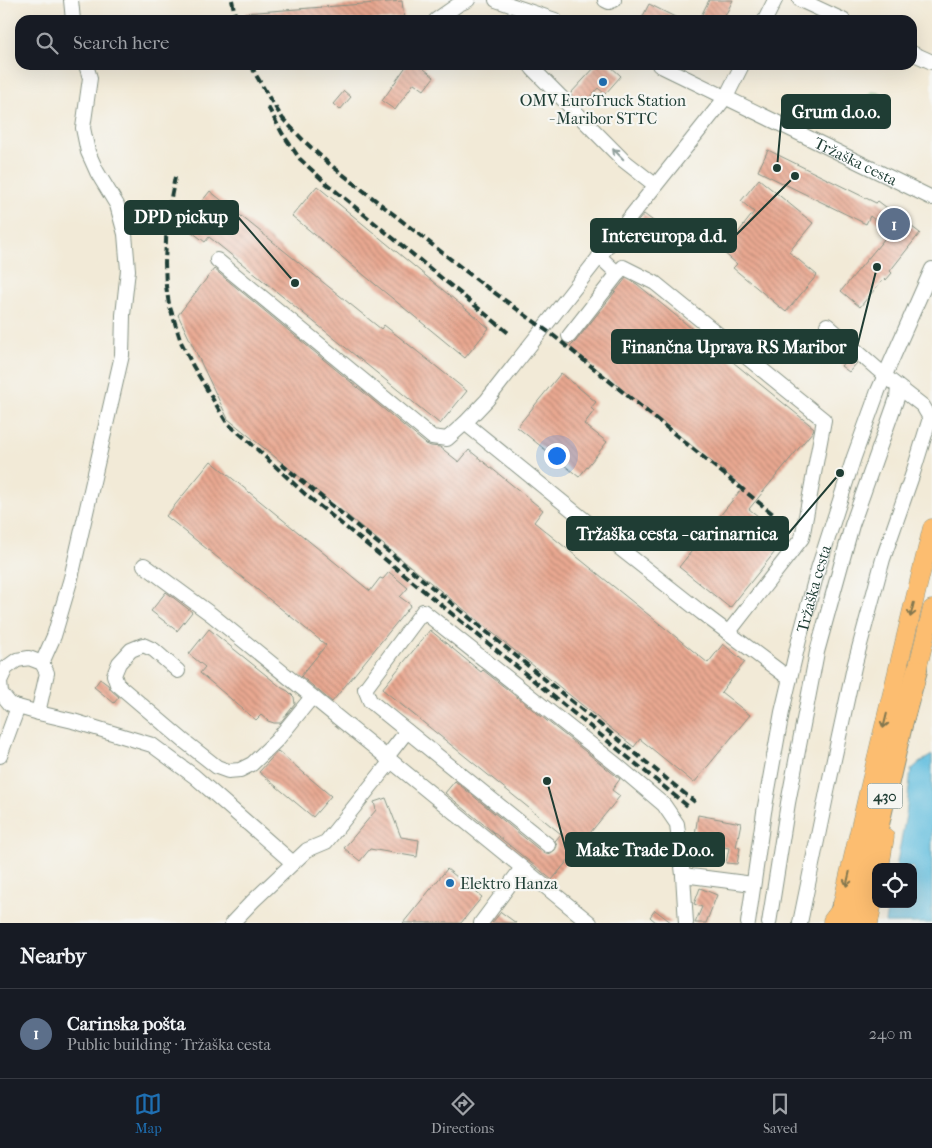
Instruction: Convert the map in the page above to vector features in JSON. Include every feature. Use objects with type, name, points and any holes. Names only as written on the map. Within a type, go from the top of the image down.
[{"type":"highway","name":"430","points":[[856,923],[903,722],[918,670]]},
{"type":"main road","name":"430","points":[[837,918],[932,528]]},
{"type":"main road","name":"430","points":[[918,670],[932,609]]},
{"type":"main road","points":[[881,863],[907,739],[918,670]]},
{"type":"main road","points":[[869,923],[872,908]]},
{"type":"street","points":[[71,0],[72,15]]},
{"type":"street","points":[[443,15],[468,0]]},
{"type":"street","points":[[496,0],[520,14]]},
{"type":"street","points":[[605,0],[609,2],[614,0]]},
{"type":"street","points":[[767,15],[774,0]]},
{"type":"street","points":[[800,0],[832,15]]},
{"type":"street","points":[[917,55],[932,62]]},
{"type":"street","points":[[42,663],[54,636],[71,578],[122,355],[123,315],[128,270],[125,234],[117,205],[97,172],[88,152],[83,128],[90,78],[88,70]]},
{"type":"street","points":[[534,70],[623,160],[656,185]]},
{"type":"street","name":"Tržaška cesta","points":[[669,70],[932,198]]},
{"type":"street","points":[[217,260],[432,437],[447,439],[466,423],[487,400],[726,97],[740,70]]},
{"type":"street","points":[[599,256],[618,274]]},
{"type":"street","points":[[569,336],[623,267],[655,283],[824,420],[802,538],[728,633]]},
{"type":"street","name":"Tržaška cesta","points":[[748,923],[764,812],[782,712],[818,570],[854,457],[884,375],[932,269]]},
{"type":"street","points":[[800,923],[826,792],[854,667],[883,559],[913,474],[930,418],[924,406],[898,387],[827,325]]},
{"type":"street","points":[[769,923],[786,816],[816,652],[852,525],[898,398],[898,387]]},
{"type":"street","points":[[466,423],[603,535],[790,679]]},
{"type":"street","points":[[144,565],[212,615],[590,923]]},
{"type":"street","points":[[548,845],[370,701],[365,689],[423,610],[664,805],[677,824],[686,923]]},
{"type":"street","points":[[178,671],[154,650],[143,645],[131,650],[119,663],[114,675],[117,684],[184,741],[217,767],[228,771],[240,770],[252,764],[277,740],[312,697]]},
{"type":"street","points":[[38,713],[47,673],[42,663],[29,658],[16,660],[6,668],[0,682],[1,693],[10,704],[38,713],[73,721],[152,745],[194,776],[293,863]]},
{"type":"street","points":[[0,756],[18,707]]},
{"type":"street","points":[[232,923],[307,850],[326,842],[389,760],[407,731]]},
{"type":"street","points":[[764,812],[786,816]]},
{"type":"street","points":[[481,923],[522,868]]},
{"type":"street","points":[[683,875],[754,884]]},
{"type":"green space","points":[[872,92],[879,93],[887,98],[888,111],[882,119],[873,120],[863,111],[865,100]]},
{"type":"water","points":[[932,755],[932,923],[885,923],[887,908],[917,908],[917,863],[897,863],[906,815],[911,770]]},
{"type":"building","points":[[709,0],[733,0],[726,15],[702,15]]},
{"type":"building","points":[[402,1],[404,15],[245,15],[245,13]]},
{"type":"building","points":[[649,4],[671,15],[644,15]]},
{"type":"building","points":[[404,70],[425,70],[434,77],[424,90],[414,83],[395,110],[382,101]]},
{"type":"building","points":[[592,70],[614,70],[621,76],[605,94],[598,88],[582,106],[570,94]]},
{"type":"building","points":[[344,91],[351,97],[340,110],[333,104]]},
{"type":"building","points":[[768,150],[876,203],[878,201],[920,233],[890,271],[892,273],[886,280],[884,278],[860,307],[841,291],[890,232],[870,216],[866,224],[758,171]]},
{"type":"building","points":[[759,179],[813,223],[789,252],[817,275],[786,312],[733,268],[737,264],[723,252],[754,212],[741,201]]},
{"type":"building","points":[[317,186],[489,328],[465,358],[292,216]]},
{"type":"building","points":[[210,191],[381,329],[384,325],[467,391],[440,424],[209,237],[205,242],[183,225]]},
{"type":"building","points":[[644,214],[669,233],[659,246],[634,226]]},
{"type":"building","points":[[214,269],[426,444],[440,447],[459,462],[469,450],[543,510],[534,522],[708,663],[723,644],[745,662],[721,692],[750,715],[694,783],[640,739],[634,747],[228,419],[178,315]]},
{"type":"building","points":[[626,278],[637,284],[814,428],[749,509],[786,538],[730,608],[679,567],[743,487],[570,347]]},
{"type":"building","points":[[849,356],[857,363],[849,372],[841,366]]},
{"type":"building","points":[[561,373],[596,402],[591,408],[594,411],[584,424],[607,442],[579,477],[517,427]]},
{"type":"building","points":[[211,461],[370,591],[380,578],[383,579],[389,572],[408,588],[400,597],[411,605],[332,702],[301,676],[326,645],[166,516]]},
{"type":"building","points":[[166,592],[192,612],[177,631],[151,611]]},
{"type":"building","points":[[209,629],[294,697],[295,704],[280,723],[268,721],[261,715],[256,720],[200,673],[205,667],[189,654]]},
{"type":"building","points":[[430,630],[481,672],[483,670],[620,779],[612,790],[620,796],[552,880],[445,793],[455,781],[546,854],[555,850],[557,846],[555,841],[561,834],[382,689]]},
{"type":"building","points":[[100,679],[119,697],[114,703],[94,687]]},
{"type":"building","points":[[278,751],[331,796],[313,817],[259,772]]},
{"type":"building","points":[[386,798],[401,837],[419,840],[417,857],[370,849],[360,861],[344,848],[376,810],[374,802]]},
{"type":"building","points":[[698,815],[741,823],[736,847],[740,848],[737,864],[726,863],[729,848],[694,841]]},
{"type":"building","name":"Elektro Hanza","points":[[447,869],[482,897],[461,923],[403,923]]},
{"type":"building","points":[[700,888],[717,895],[706,923],[695,923],[702,907],[694,904]]},
{"type":"building","points":[[655,910],[672,923],[657,923],[650,917]]},
{"type":"building","points":[[501,912],[516,923],[492,923]]},
{"type":"railway","points":[[232,0],[235,15]]},
{"type":"railway","points":[[254,70],[283,119],[327,162],[477,280],[554,336],[784,523]]},
{"type":"railway","points":[[268,107],[282,133],[300,159],[327,184],[511,335]]},
{"type":"railway","points":[[175,177],[167,218],[165,263],[169,304],[181,342],[227,423],[305,494],[690,808]]},
{"type":"railway","points":[[281,464],[695,802]]},
{"type":"place","name":"OMV EuroTruck Station - Maribor STTC","points":[[603,82]]},
{"type":"place","name":"Grum d.o.o.","points":[[777,168]]},
{"type":"place","name":"Intereuropa d.d.","points":[[795,176]]},
{"type":"place","name":"Carinska pošta","points":[[894,224]]},
{"type":"place","name":"Finančna Uprava RS Maribor","points":[[877,267]]},
{"type":"place","name":"DPD pickup","points":[[295,283]]},
{"type":"place","name":"Tržaška cesta - carinarnica","points":[[840,473]]},
{"type":"place","name":"Make Trade D.o.o.","points":[[547,781]]},
{"type":"place","name":"Elektro Hanza","points":[[450,883]]}]
